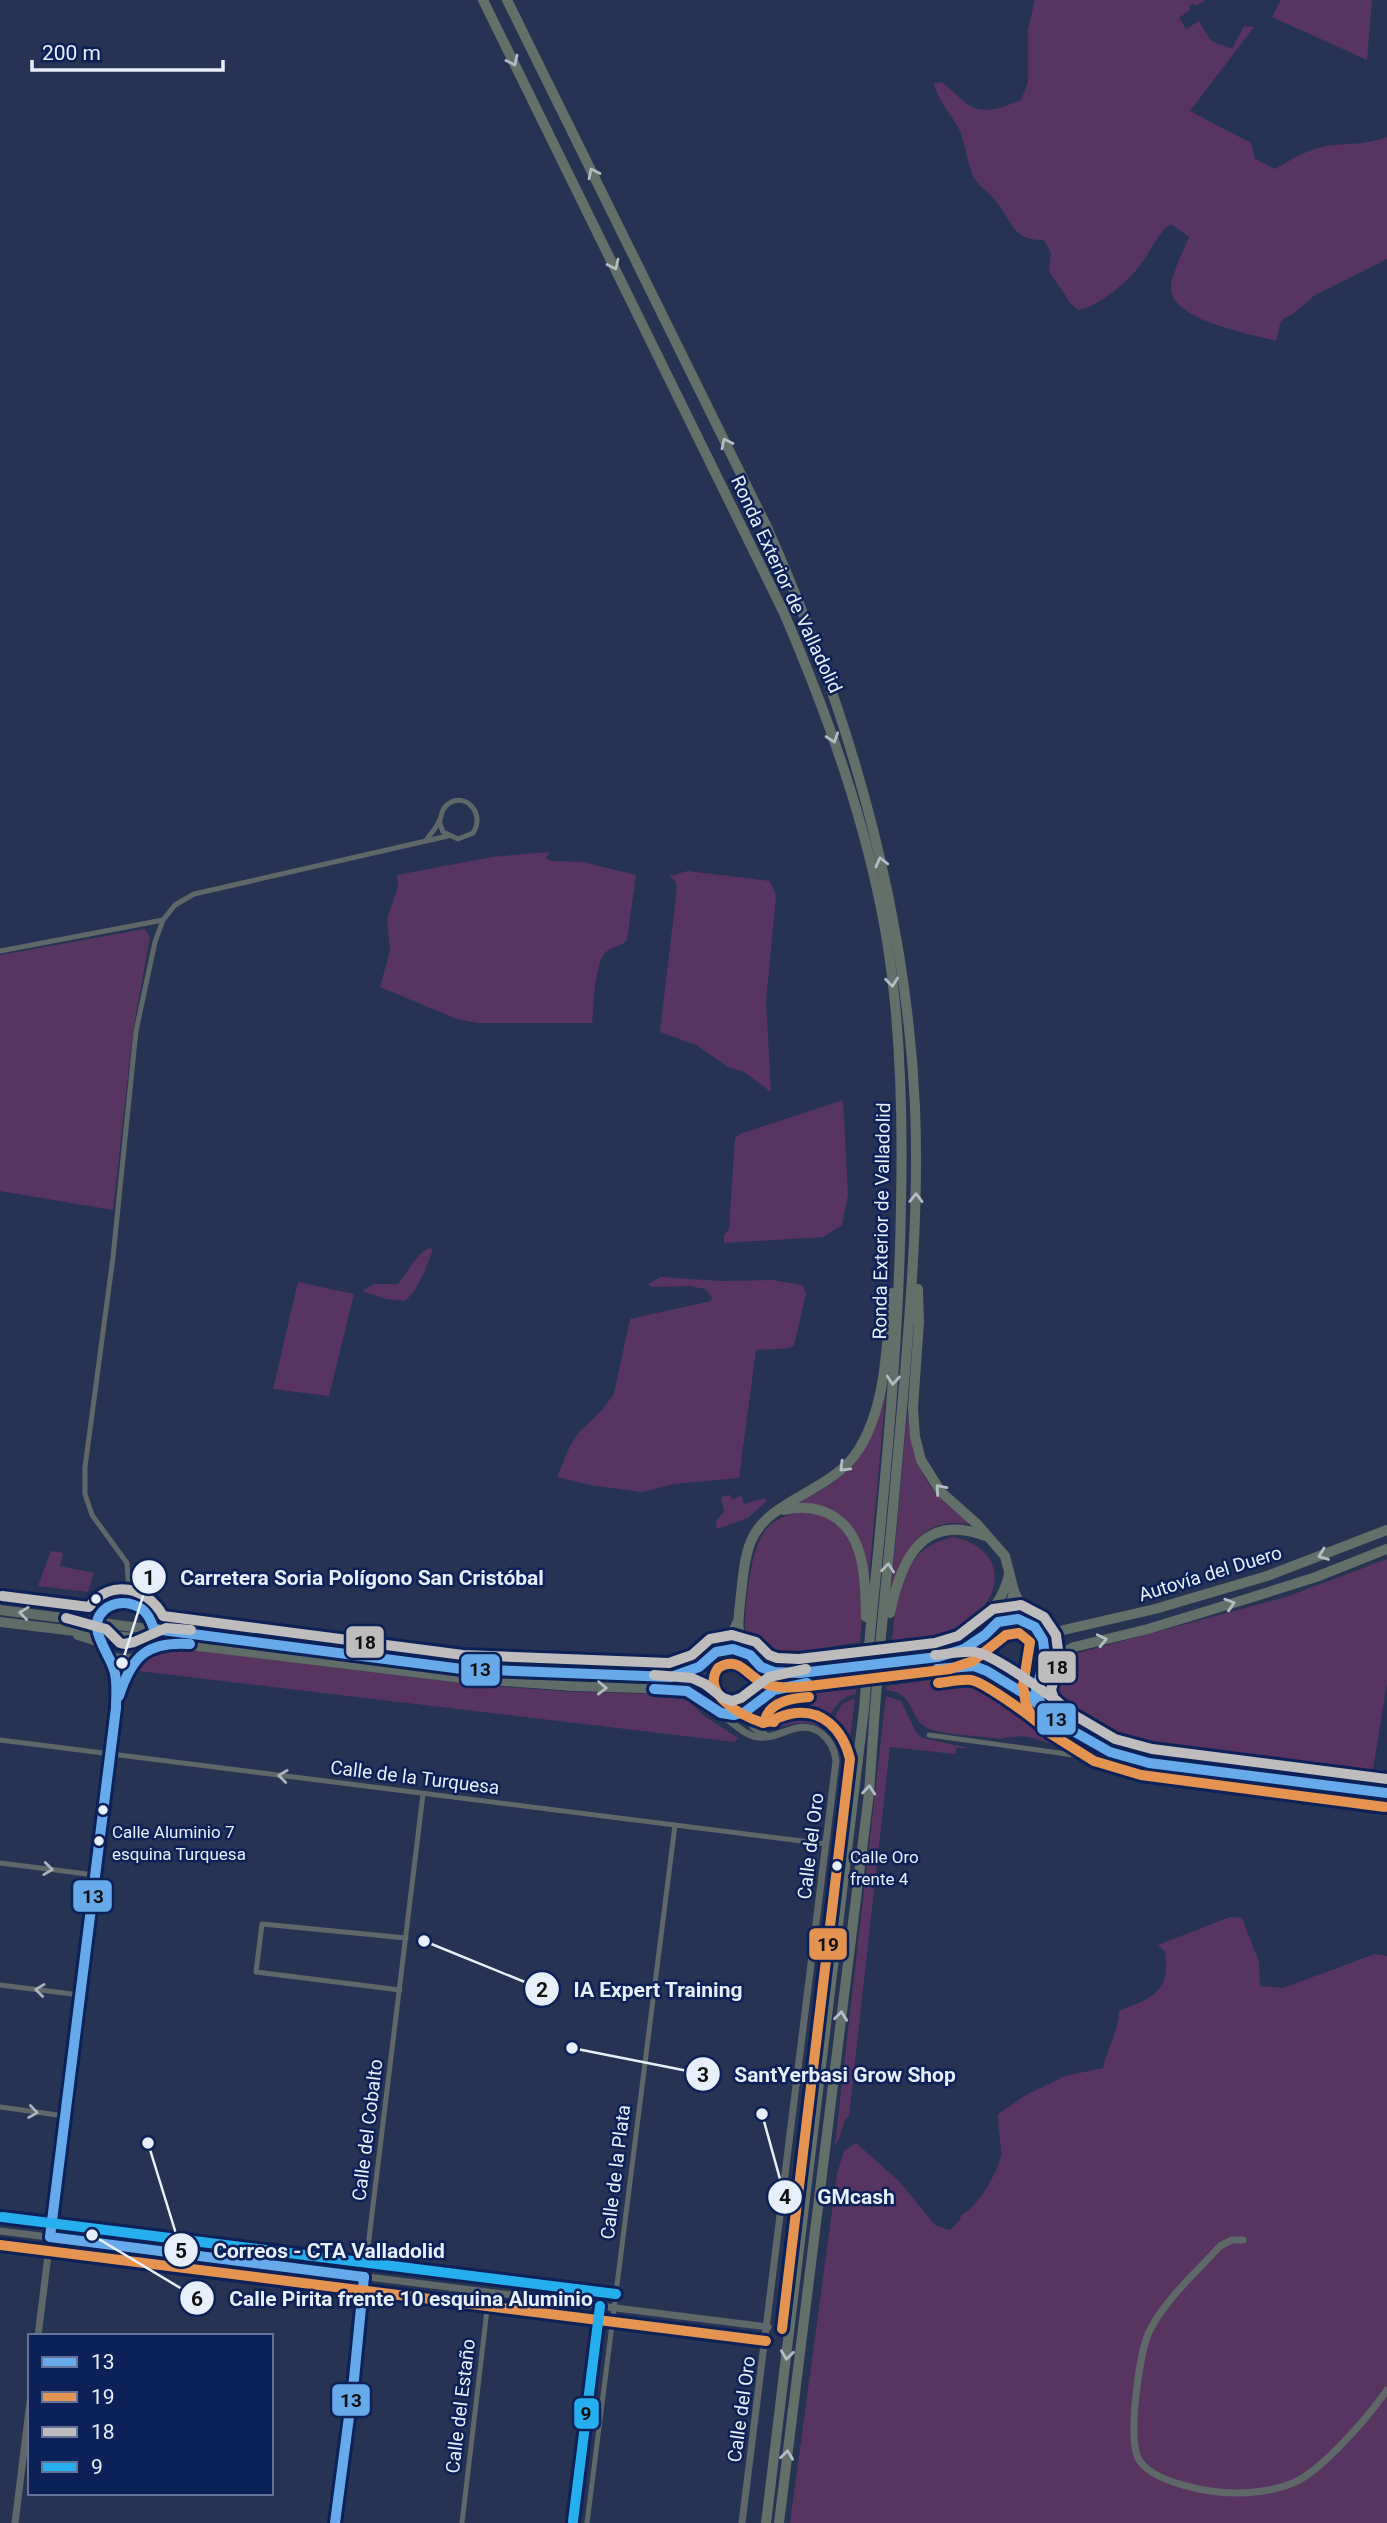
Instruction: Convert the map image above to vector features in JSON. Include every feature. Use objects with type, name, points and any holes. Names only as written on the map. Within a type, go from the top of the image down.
[{"type":"highway","name":"Ronda Exterior de Valladolid","points":[[483,0],[785,613],[821,700],[867,850],[886,935],[902,1103],[901,1238],[896,1351],[876,1636]]},
{"type":"highway","name":"Ronda Exterior de Valladolid","points":[[507,0],[766,525],[814,638],[847,734],[883,869],[906,1002],[915,1105],[914,1266],[869,1708],[809,2166],[766,2523]]},
{"type":"highway","points":[[745,1652],[740,1640],[739,1617],[747,1555],[755,1532],[769,1517],[836,1475],[858,1452],[870,1430],[879,1400],[901,1238]]},
{"type":"highway","points":[[914,1266],[918,1285],[919,1322],[913,1408],[915,1437],[921,1460],[941,1492],[1005,1556],[1014,1591],[1029,1623]]},
{"type":"highway","points":[[769,1517],[787,1509],[808,1508],[830,1514],[848,1527],[858,1547],[864,1579],[866,1625],[876,1636],[888,1623],[896,1587],[904,1568],[914,1549],[926,1537],[939,1530],[955,1528],[971,1530],[988,1537]]},
{"type":"highway","name":"Autovía del Duero","points":[[1039,1632],[1055,1632],[1161,1607],[1267,1576],[1387,1530]]},
{"type":"highway","name":"Autovía del Duero","points":[[1042,1666],[1074,1647],[1148,1629],[1266,1593],[1387,1550]]},
{"type":"highway","points":[[800,1673],[846,1662],[923,1651],[952,1643],[982,1620],[1000,1601],[1010,1572]]},
{"type":"highway","points":[[1007,1619],[1014,1591]]},
{"type":"highway","points":[[0,1609],[100,1637]]},
{"type":"highway","points":[[0,1622],[43,1627],[81,1636],[153,1634],[462,1669],[671,1677],[703,1664],[718,1652],[733,1632],[739,1617]]},
{"type":"highway","points":[[153,1634],[169,1642],[462,1678],[573,1686],[676,1689],[702,1698],[721,1714],[736,1715],[779,1688],[799,1684],[974,1666],[1005,1682],[1026,1680],[1042,1666],[1045,1648],[1039,1632],[1029,1623],[1007,1619],[990,1628],[985,1635],[964,1649],[938,1657],[800,1673],[774,1672],[761,1667]]},
{"type":"highway","points":[[985,1635],[981,1654],[987,1671]]},
{"type":"highway","points":[[140,1654],[169,1642]]},
{"type":"highway","points":[[718,1652],[733,1649],[745,1652],[757,1661],[764,1684],[755,1704]]},
{"type":"highway","points":[[702,1698],[698,1683],[703,1664]]},
{"type":"highway","name":"Ronda Exterior de Valladolid","points":[[779,2523],[869,1793],[869,1708]]},
{"type":"highway","points":[[760,2523],[771,2483]]},
{"type":"main road","points":[[1042,1666],[1036,1691],[1042,1707]]},
{"type":"main road","points":[[1005,1682],[1075,1733],[1110,1752],[1131,1759],[1387,1793]]},
{"type":"street","points":[[427,839],[439,821],[443,809],[452,802],[464,802],[475,810],[478,824],[473,833],[458,839],[443,832],[439,821]]},
{"type":"street","points":[[38,2334],[116,1707],[126,1672],[153,1634],[150,1617],[129,1593],[127,1563],[92,1516],[85,1494],[85,1467],[113,1257],[136,1031],[155,942],[163,920],[175,905],[194,894],[448,836]]},
{"type":"street","points":[[0,951],[163,920]]},
{"type":"street","points":[[116,1707],[114,1669],[100,1637],[103,1611],[121,1603],[129,1593]]},
{"type":"street","points":[[121,1603],[137,1605]]},
{"type":"street","points":[[100,1637],[120,1657],[140,1654]]},
{"type":"street","points":[[755,1704],[751,1716],[753,1727],[769,1736]]},
{"type":"street","points":[[721,1714],[751,1735],[769,1736]]},
{"type":"street","name":"Calle del Oro","points":[[742,2523],[836,1769],[832,1745],[820,1733],[807,1727],[792,1728],[769,1736]]},
{"type":"street","points":[[1067,1752],[1073,1747],[1075,1733]]},
{"type":"street","points":[[929,1735],[1117,1761],[1131,1759]]},
{"type":"street","name":"Calle de la Turquesa","points":[[0,1740],[826,1844]]},
{"type":"street","name":"Calle del Cobalto","points":[[335,2523],[423,1794]]},
{"type":"street","name":"Calle de la Plata","points":[[587,2523],[675,1825]]},
{"type":"street","points":[[0,1863],[95,1875]]},
{"type":"street","points":[[400,1990],[256,1972],[257,1960],[262,1924],[406,1938]]},
{"type":"street","points":[[0,1986],[80,1996]]},
{"type":"street","points":[[0,2107],[65,2116]]},
{"type":"street","points":[[0,2231],[768,2327]]},
{"type":"street","points":[[1243,2240],[1232,2240],[1220,2246],[1168,2303],[1157,2317],[1146,2340],[1134,2425],[1138,2458],[1147,2469],[1173,2481],[1233,2493],[1271,2489],[1294,2483],[1314,2471],[1334,2452],[1387,2390]]},
{"type":"street","name":"Calle del Estaño","points":[[462,2523],[489,2293]]},
{"type":"street","points":[[15,2523],[28,2418]]},
{"type":"shaded area","points":[[1035,0],[1206,0],[1196,6],[1193,3],[1190,10],[1179,18],[1186,29],[1199,21],[1211,41],[1232,49],[1244,26],[1254,27],[1190,111],[1251,143],[1255,159],[1275,169],[1299,155],[1319,148],[1364,143],[1387,137],[1387,259],[1315,295],[1293,314],[1284,318],[1276,341],[1212,323],[1182,307],[1173,296],[1171,284],[1189,237],[1171,224],[1121,285],[1103,299],[1078,310],[1049,271],[1051,253],[1044,240],[1033,240],[1018,233],[999,205],[974,178],[960,131],[942,103],[934,83],[941,82],[974,108],[994,109],[1021,100],[1028,82],[1028,29]]},
{"type":"shaded area","points":[[1281,0],[1372,0],[1367,60],[1272,17]]},
{"type":"shaded area","points":[[550,852],[546,858],[551,861],[583,862],[636,875],[627,940],[609,949],[599,965],[592,1023],[477,1023],[457,1019],[380,987],[390,951],[387,919],[398,887],[397,875],[492,857]]},
{"type":"shaded area","points":[[688,871],[770,881],[776,896],[766,1002],[771,1092],[744,1072],[728,1067],[696,1045],[660,1032],[677,887],[669,876]]},
{"type":"shaded area","points":[[145,929],[150,937],[133,1031],[113,1210],[0,1191],[0,955]]},
{"type":"shaded area","points":[[843,1100],[848,1195],[842,1225],[823,1237],[724,1243],[724,1235],[729,1229],[735,1138],[740,1134]]},
{"type":"shaded area","points":[[430,1248],[433,1249],[422,1277],[405,1301],[386,1299],[362,1291],[374,1284],[398,1284],[416,1259]]},
{"type":"shaded area","points":[[661,1277],[720,1281],[772,1280],[803,1285],[806,1294],[794,1345],[789,1348],[756,1350],[739,1478],[674,1484],[642,1492],[590,1485],[557,1477],[578,1433],[614,1394],[630,1319],[711,1301],[712,1297],[705,1289],[690,1286],[651,1287],[648,1284]]},
{"type":"shaded area","points":[[298,1282],[354,1294],[329,1396],[273,1389]]},
{"type":"shaded area","points":[[887,1380],[868,1587],[845,1520],[796,1505],[831,1484],[849,1470],[861,1455]]},
{"type":"shaded area","points":[[907,1415],[910,1415],[921,1466],[933,1490],[973,1524],[938,1526],[918,1538],[905,1557],[891,1591]]},
{"type":"shaded area","points":[[730,1495],[732,1499],[741,1496],[744,1504],[764,1498],[767,1501],[748,1518],[717,1529],[716,1521],[724,1512],[721,1497]]},
{"type":"shaded area","points":[[802,1511],[823,1516],[838,1526],[849,1542],[860,1581],[860,1642],[786,1653],[759,1651],[749,1647],[745,1634],[747,1593],[756,1549],[768,1527],[784,1517]]},
{"type":"shaded area","points":[[952,1537],[970,1542],[991,1561],[995,1574],[994,1587],[988,1600],[978,1612],[956,1628],[929,1637],[892,1644],[900,1592],[910,1567],[926,1548]]},
{"type":"shaded area","points":[[51,1551],[63,1553],[60,1566],[94,1573],[88,1592],[38,1586]]},
{"type":"shaded area","points":[[1387,1559],[1387,1683],[1372,1775],[1242,1763],[1189,1751],[1162,1758],[1115,1748],[1070,1724],[1050,1707],[1041,1694],[1040,1688],[1046,1673],[1051,1666],[1067,1656],[1286,1597]]},
{"type":"shaded area","points":[[176,1648],[476,1685],[574,1692],[660,1694],[689,1701],[704,1716],[738,1738],[735,1742],[139,1671],[132,1684],[130,1683],[136,1668],[147,1658]]},
{"type":"shaded area","points":[[972,1676],[1020,1697],[1065,1734],[1063,1744],[1027,1737],[1001,1739],[929,1729],[922,1725],[902,1696],[886,1690],[887,1686]]},
{"type":"shaded area","points":[[856,1689],[856,1694],[839,1703],[821,1727],[801,1723],[769,1730],[763,1720],[767,1706],[782,1696]]},
{"type":"shaded area","points":[[886,1696],[901,1701],[916,1732],[922,1738],[969,1748],[956,1748],[955,1754],[890,1747],[849,2116],[835,2145]]},
{"type":"shaded area","points":[[855,1698],[846,1772],[839,1744],[828,1729],[842,1704]]},
{"type":"shaded area","points":[[1230,1917],[1242,1918],[1259,1962],[1260,1986],[1283,1988],[1375,1954],[1387,1956],[1387,2523],[790,2523],[837,2174],[844,2151],[856,2143],[900,2182],[935,2225],[950,2230],[980,2197],[1000,2161],[998,2114],[1026,2095],[1065,2076],[1103,2068],[1117,2026],[1119,2011],[1150,1997],[1162,1985],[1166,1965],[1165,1951],[1158,1945]]},
{"type":"transit line","name":"18","points":[[2,1596],[89,1607],[107,1592],[128,1590],[148,1598],[163,1616],[463,1655],[669,1663],[692,1655],[710,1639],[732,1635],[756,1642],[769,1655],[777,1658],[799,1659],[935,1643],[958,1636],[993,1609],[1021,1605],[1044,1617],[1056,1635],[1059,1658],[1051,1690],[1054,1699],[1074,1715],[1115,1739],[1152,1749],[1387,1779]]},
{"type":"transit line","name":"13","points":[[50,2237],[116,1708],[115,1675],[97,1629],[101,1614],[111,1606],[124,1603],[142,1609],[154,1629],[462,1669],[671,1677],[699,1667],[716,1652],[733,1649],[750,1655],[761,1667],[774,1672],[800,1673],[938,1657],[964,1649],[998,1622],[1018,1619],[1035,1627],[1043,1640],[1045,1657],[1036,1691],[1042,1707],[1066,1727],[1110,1752],[1149,1763],[1387,1793]]},
{"type":"transit line","name":"18","points":[[66,1618],[106,1629],[124,1644],[166,1628],[191,1630]]},
{"type":"transit line","name":"19","points":[[782,2329],[850,1759],[836,1730],[821,1718],[801,1713],[763,1723],[726,1703],[714,1687],[718,1668],[737,1665],[768,1685],[803,1687],[950,1669],[973,1661],[1006,1635],[1019,1633],[1030,1642],[1023,1686],[1026,1705],[1033,1718],[1051,1734],[1094,1761],[1141,1775],[1385,1807]]},
{"type":"transit line","name":"13","points":[[119,1696],[130,1671],[143,1654],[163,1645],[190,1644]]},
{"type":"transit line","name":"18","points":[[935,1655],[970,1652],[983,1654],[1057,1701]]},
{"type":"transit line","name":"13","points":[[937,1669],[974,1666],[1028,1696],[1045,1710]]},
{"type":"transit line","name":"18","points":[[654,1675],[692,1678],[732,1701],[741,1698],[769,1677],[806,1669]]},
{"type":"transit line","name":"19","points":[[938,1683],[963,1680],[977,1682],[1036,1721]]},
{"type":"transit line","name":"13","points":[[654,1689],[687,1691],[721,1713],[734,1715],[745,1712],[774,1690],[807,1683]]},
{"type":"transit line","name":"19","points":[[774,1722],[767,1721],[766,1717],[773,1707],[790,1700],[809,1697]]},
{"type":"transit line","name":"9","points":[[2,2217],[616,2294]]},
{"type":"transit line","name":"13","points":[[50,2237],[364,2277]]},
{"type":"transit line","name":"19","points":[[0,2245],[766,2341]]},
{"type":"transit line","name":"13","points":[[335,2523],[364,2277]]},
{"type":"transit line","name":"9","points":[[573,2521],[600,2306]]},
{"type":"place","name":"Carretera Soria Polígono San Cristóbal","points":[[122,1663]]},
{"type":"place","name":"Calle Aluminio 7 esquina Turquesa","points":[[99,1841]]},
{"type":"place","name":"Calle Oro frente 4","points":[[837,1866]]},
{"type":"place","name":"IA Expert Training","points":[[424,1941]]},
{"type":"place","name":"SantYerbasi Grow Shop","points":[[572,2048]]},
{"type":"place","name":"GMcash","points":[[762,2114]]},
{"type":"place","name":"Correos - CTA Valladolid","points":[[148,2143]]},
{"type":"place","name":"Calle Pirita frente 10 esquina Aluminio","points":[[92,2235]]}]
